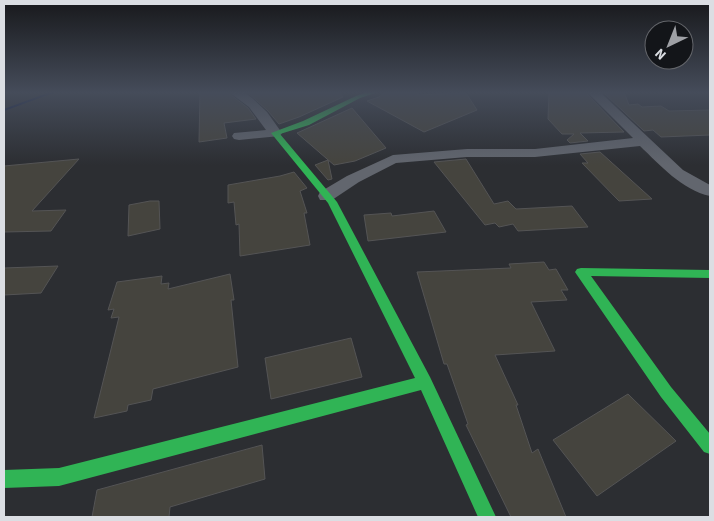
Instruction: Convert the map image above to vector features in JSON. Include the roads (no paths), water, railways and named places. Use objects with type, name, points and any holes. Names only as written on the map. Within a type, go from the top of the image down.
[{"type":"street","points":[[264,116],[275,133],[332,202],[425,382],[487,517]]},
{"type":"street","points":[[240,136],[275,133],[306,123],[319,116]]},
{"type":"street","points":[[618,116],[677,173],[710,192]]},
{"type":"street","points":[[326,196],[353,179],[393,159],[467,153],[535,153],[643,141]]},
{"type":"street","points":[[710,274],[581,272],[666,392],[710,446]]},
{"type":"street","points":[[4,479],[59,477],[425,382]]}]
